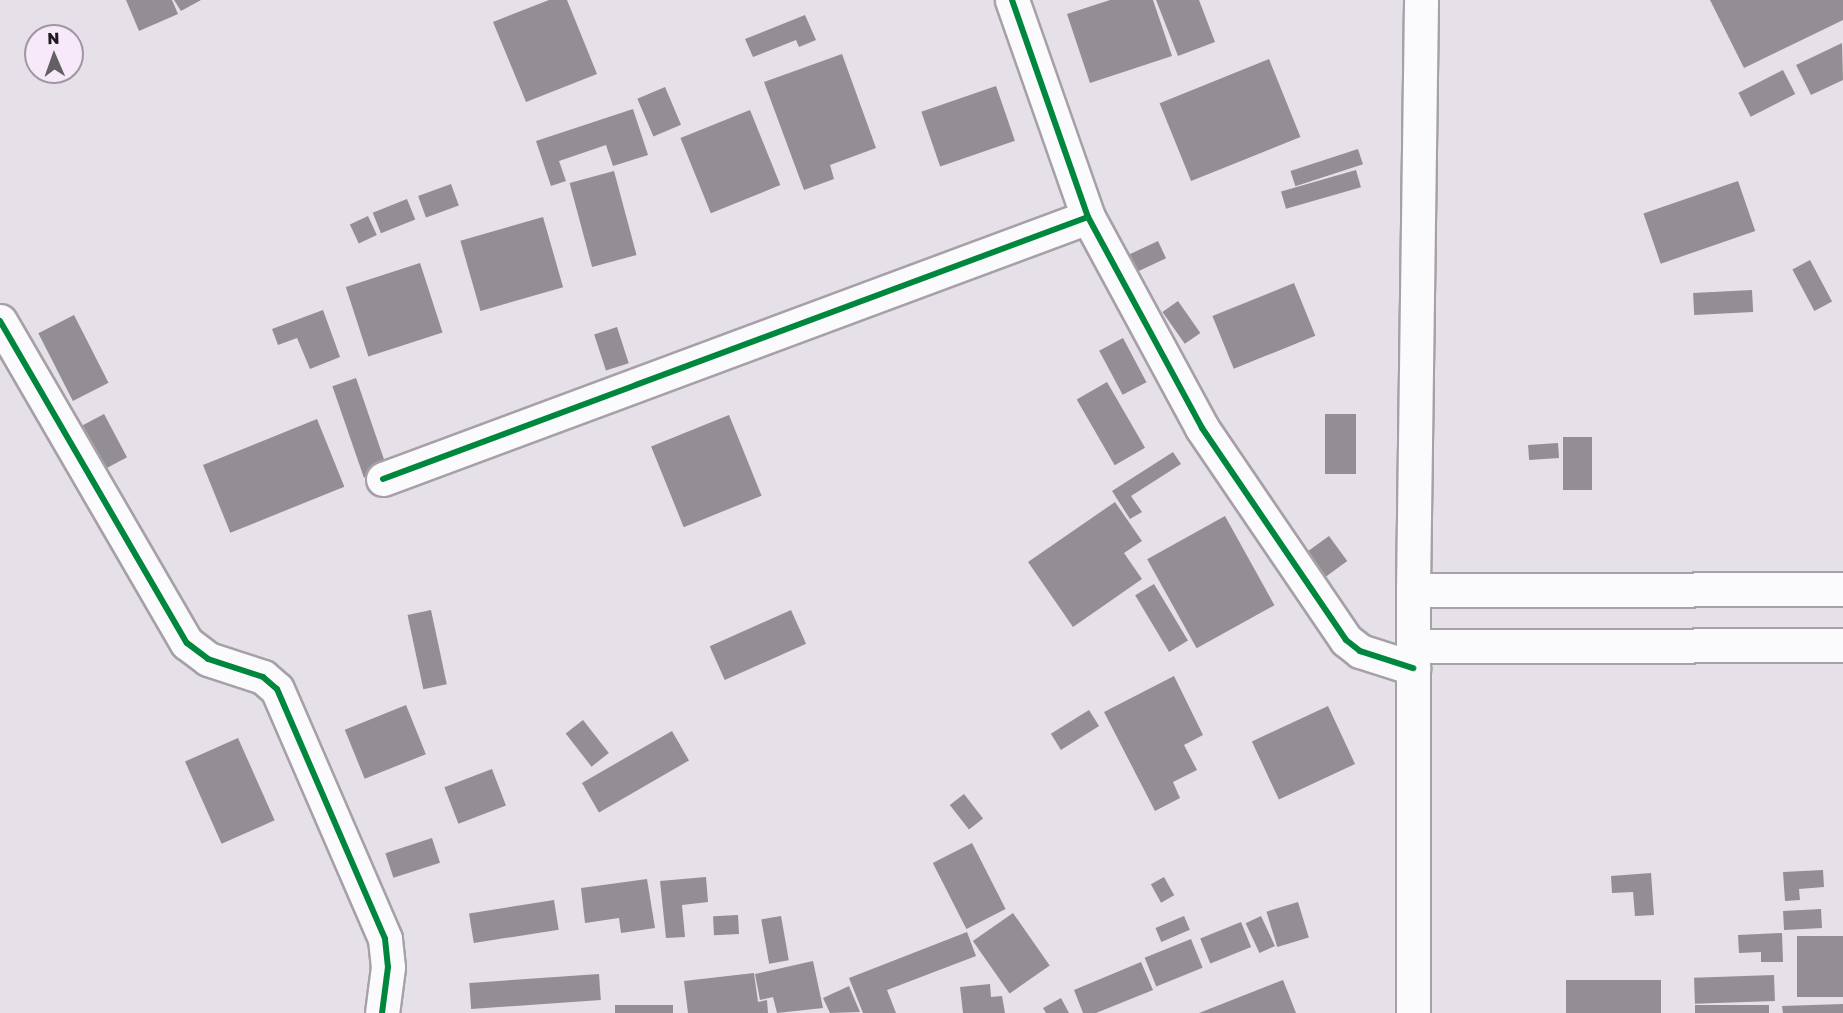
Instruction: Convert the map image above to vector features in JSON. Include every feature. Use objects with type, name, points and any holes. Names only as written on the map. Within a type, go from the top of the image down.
[{"type":"street","points":[[1012,0],[1088,217],[1203,428],[1346,640],[1360,651],[1413,657],[1843,645]]},
{"type":"street","points":[[1413,1013],[1413,590],[1421,0]]},
{"type":"street","points":[[383,479],[1088,217]]},
{"type":"street","points":[[0,321],[187,643],[208,659],[263,677],[277,688],[385,939],[388,967],[382,1013]]},
{"type":"street","points":[[1413,590],[1843,589]]},
{"type":"building","points":[[126,0],[172,0],[178,14],[139,31]]},
{"type":"building","points":[[174,0],[201,0],[181,11]]},
{"type":"building","points":[[549,0],[567,0],[597,74],[526,102],[493,22]]},
{"type":"building","points":[[1110,0],[1153,0],[1172,56],[1090,83],[1067,14]]},
{"type":"building","points":[[1156,0],[1199,0],[1215,42],[1178,56]]},
{"type":"building","points":[[1710,0],[1843,0],[1843,20],[1744,68]]},
{"type":"building","points":[[805,15],[816,40],[799,47],[796,40],[753,57],[745,39]]},
{"type":"building","points":[[1842,43],[1843,80],[1811,95],[1796,65]]},
{"type":"building","points":[[842,54],[876,148],[830,165],[834,179],[804,190],[764,82]]},
{"type":"building","points":[[1269,59],[1300,137],[1191,181],[1160,103]]},
{"type":"building","points":[[1783,70],[1795,94],[1751,117],[1738,93]]},
{"type":"building","points":[[996,86],[1015,141],[940,167],[921,112]]},
{"type":"building","points":[[665,87],[681,125],[653,136],[637,99]]},
{"type":"building","points":[[633,109],[648,155],[613,166],[606,145],[559,161],[566,181],[551,186],[536,141]]},
{"type":"building","points":[[750,110],[780,185],[711,213],[680,138]]},
{"type":"building","points":[[1358,149],[1363,164],[1295,186],[1290,171]]},
{"type":"building","points":[[1356,170],[1361,187],[1286,209],[1281,191]]},
{"type":"building","points":[[614,171],[637,255],[592,267],[570,183]]},
{"type":"building","points":[[1738,181],[1755,231],[1661,264],[1643,214]]},
{"type":"building","points":[[451,184],[459,206],[426,218],[418,196]]},
{"type":"building","points":[[407,199],[415,219],[381,233],[373,213]]},
{"type":"building","points":[[368,216],[377,235],[359,243],[350,224]]},
{"type":"building","points":[[543,217],[563,287],[480,311],[460,241]]},
{"type":"building","points":[[1158,241],[1166,258],[1136,272],[1128,255]]},
{"type":"building","points":[[1810,260],[1832,301],[1814,311],[1792,269]]},
{"type":"building","points":[[420,263],[443,332],[368,357],[346,287]]},
{"type":"building","points":[[1294,283],[1315,336],[1234,369],[1212,316]]},
{"type":"building","points":[[1752,290],[1753,312],[1694,315],[1693,293]]},
{"type":"building","points":[[1178,301],[1200,333],[1185,344],[1162,312]]},
{"type":"building","points":[[323,310],[340,357],[310,369],[297,338],[278,345],[272,329]]},
{"type":"building","points":[[74,315],[109,383],[73,401],[38,333]]},
{"type":"building","points":[[617,327],[629,363],[606,371],[594,334]]},
{"type":"building","points":[[1123,338],[1146,382],[1123,395],[1099,351]]},
{"type":"building","points":[[356,378],[388,470],[364,478],[332,386]]},
{"type":"building","points":[[1107,382],[1145,448],[1115,465],[1077,400]]},
{"type":"building","points":[[104,414],[127,457],[106,469],[83,425]]},
{"type":"building","points":[[1325,414],[1356,414],[1356,474],[1325,474]]},
{"type":"building","points":[[729,415],[762,496],[684,527],[651,446]]},
{"type":"building","points":[[317,419],[344,487],[230,533],[203,465]]},
{"type":"building","points":[[1563,437],[1592,437],[1592,490],[1563,490]]},
{"type":"building","points":[[1558,443],[1559,458],[1529,460],[1528,445]]},
{"type":"building","points":[[1173,452],[1181,464],[1131,496],[1142,512],[1130,519],[1112,491]]},
{"type":"building","points":[[1115,502],[1142,541],[1124,553],[1142,579],[1073,627],[1028,562]]},
{"type":"building","points":[[1225,516],[1274,605],[1197,648],[1147,559]]},
{"type":"building","points":[[1329,536],[1347,561],[1325,577],[1307,552]]},
{"type":"building","points":[[1154,584],[1188,641],[1169,652],[1135,595]]},
{"type":"building","points":[[431,610],[447,684],[423,689],[408,615]]},
{"type":"building","points":[[791,610],[806,644],[725,680],[710,646]]},
{"type":"building","points":[[1174,676],[1203,735],[1184,745],[1197,770],[1173,782],[1180,798],[1155,811],[1104,712]]},
{"type":"building","points":[[406,705],[426,754],[365,779],[345,730]]},
{"type":"building","points":[[1328,706],[1355,764],[1279,800],[1252,741]]},
{"type":"building","points":[[1089,710],[1099,726],[1061,750],[1051,734]]},
{"type":"building","points":[[583,720],[609,753],[592,767],[566,734]]},
{"type":"building","points":[[672,731],[689,760],[599,812],[582,783]]},
{"type":"building","points":[[238,738],[275,820],[222,844],[185,762]]},
{"type":"building","points":[[492,769],[506,805],[458,824],[444,787]]},
{"type":"building","points":[[964,794],[983,818],[969,830],[950,805]]},
{"type":"building","points":[[432,838],[440,863],[393,878],[385,853]]},
{"type":"building","points":[[972,843],[1006,909],[966,929],[933,863]]},
{"type":"building","points":[[1823,870],[1824,887],[1799,889],[1800,900],[1785,901],[1783,872]]},
{"type":"building","points":[[1651,873],[1654,915],[1635,916],[1633,892],[1612,893],[1611,876]]},
{"type":"building","points":[[706,877],[708,902],[682,905],[685,937],[666,938],[660,881]]},
{"type":"building","points":[[1164,877],[1174,895],[1161,903],[1151,884]]},
{"type":"building","points":[[647,879],[655,928],[621,933],[619,918],[585,923],[581,888]]},
{"type":"building","points":[[554,900],[559,930],[474,943],[469,913]]},
{"type":"building","points":[[1298,902],[1309,937],[1277,947],[1266,912]]},
{"type":"building","points":[[1821,909],[1822,928],[1784,930],[1783,911]]},
{"type":"building","points":[[1013,913],[1050,965],[1010,994],[973,941]]},
{"type":"building","points":[[738,915],[739,934],[714,935],[713,916]]},
{"type":"building","points":[[781,916],[789,960],[769,964],[761,919]]},
{"type":"building","points":[[1184,916],[1190,930],[1161,942],[1155,928]]},
{"type":"building","points":[[1261,916],[1275,946],[1260,953],[1246,923]]},
{"type":"building","points":[[1241,922],[1251,947],[1210,964],[1200,938]]},
{"type":"building","points":[[967,932],[976,956],[887,990],[896,1013],[863,1013],[849,978]]},
{"type":"building","points":[[1782,933],[1783,962],[1761,962],[1761,952],[1739,953],[1738,935]]},
{"type":"building","points":[[1797,936],[1843,936],[1843,997],[1797,997]]},
{"type":"building","points":[[1191,939],[1203,968],[1156,986],[1145,958]]},
{"type":"building","points":[[813,961],[823,1008],[777,1013],[773,997],[760,1000],[755,974]]},
{"type":"building","points":[[1141,962],[1153,990],[1096,1013],[1083,1013],[1074,990]]},
{"type":"building","points":[[754,973],[758,1002],[767,1000],[768,1013],[688,1013],[684,981]]},
{"type":"building","points":[[599,974],[601,1000],[471,1009],[469,983]]},
{"type":"building","points":[[1774,975],[1775,1001],[1695,1004],[1694,978]]},
{"type":"building","points":[[1283,980],[1296,1013],[1199,1013]]},
{"type":"building","points":[[1566,980],[1661,980],[1661,1013],[1566,1013]]},
{"type":"building","points":[[990,984],[991,997],[1002,996],[1005,1013],[963,1013],[960,987]]},
{"type":"building","points":[[849,986],[860,1012],[830,1013],[823,998]]},
{"type":"building","points":[[1061,998],[1069,1013],[1046,1013],[1043,1008]]},
{"type":"building","points":[[1843,1004],[1843,1013],[1783,1013],[1782,1006]]},
{"type":"building","points":[[615,1005],[673,1005],[673,1013],[615,1013]]},
{"type":"building","points":[[1695,1005],[1769,1005],[1769,1013],[1695,1013]]},
{"type":"cycle path","points":[[1012,0],[1088,217],[1202,428],[1346,640],[1360,651],[1413,668]]},
{"type":"cycle path","points":[[383,479],[1088,217]]},
{"type":"cycle path","points":[[0,321],[187,643],[208,659],[263,677],[277,689],[385,939],[388,967],[382,1013]]}]
